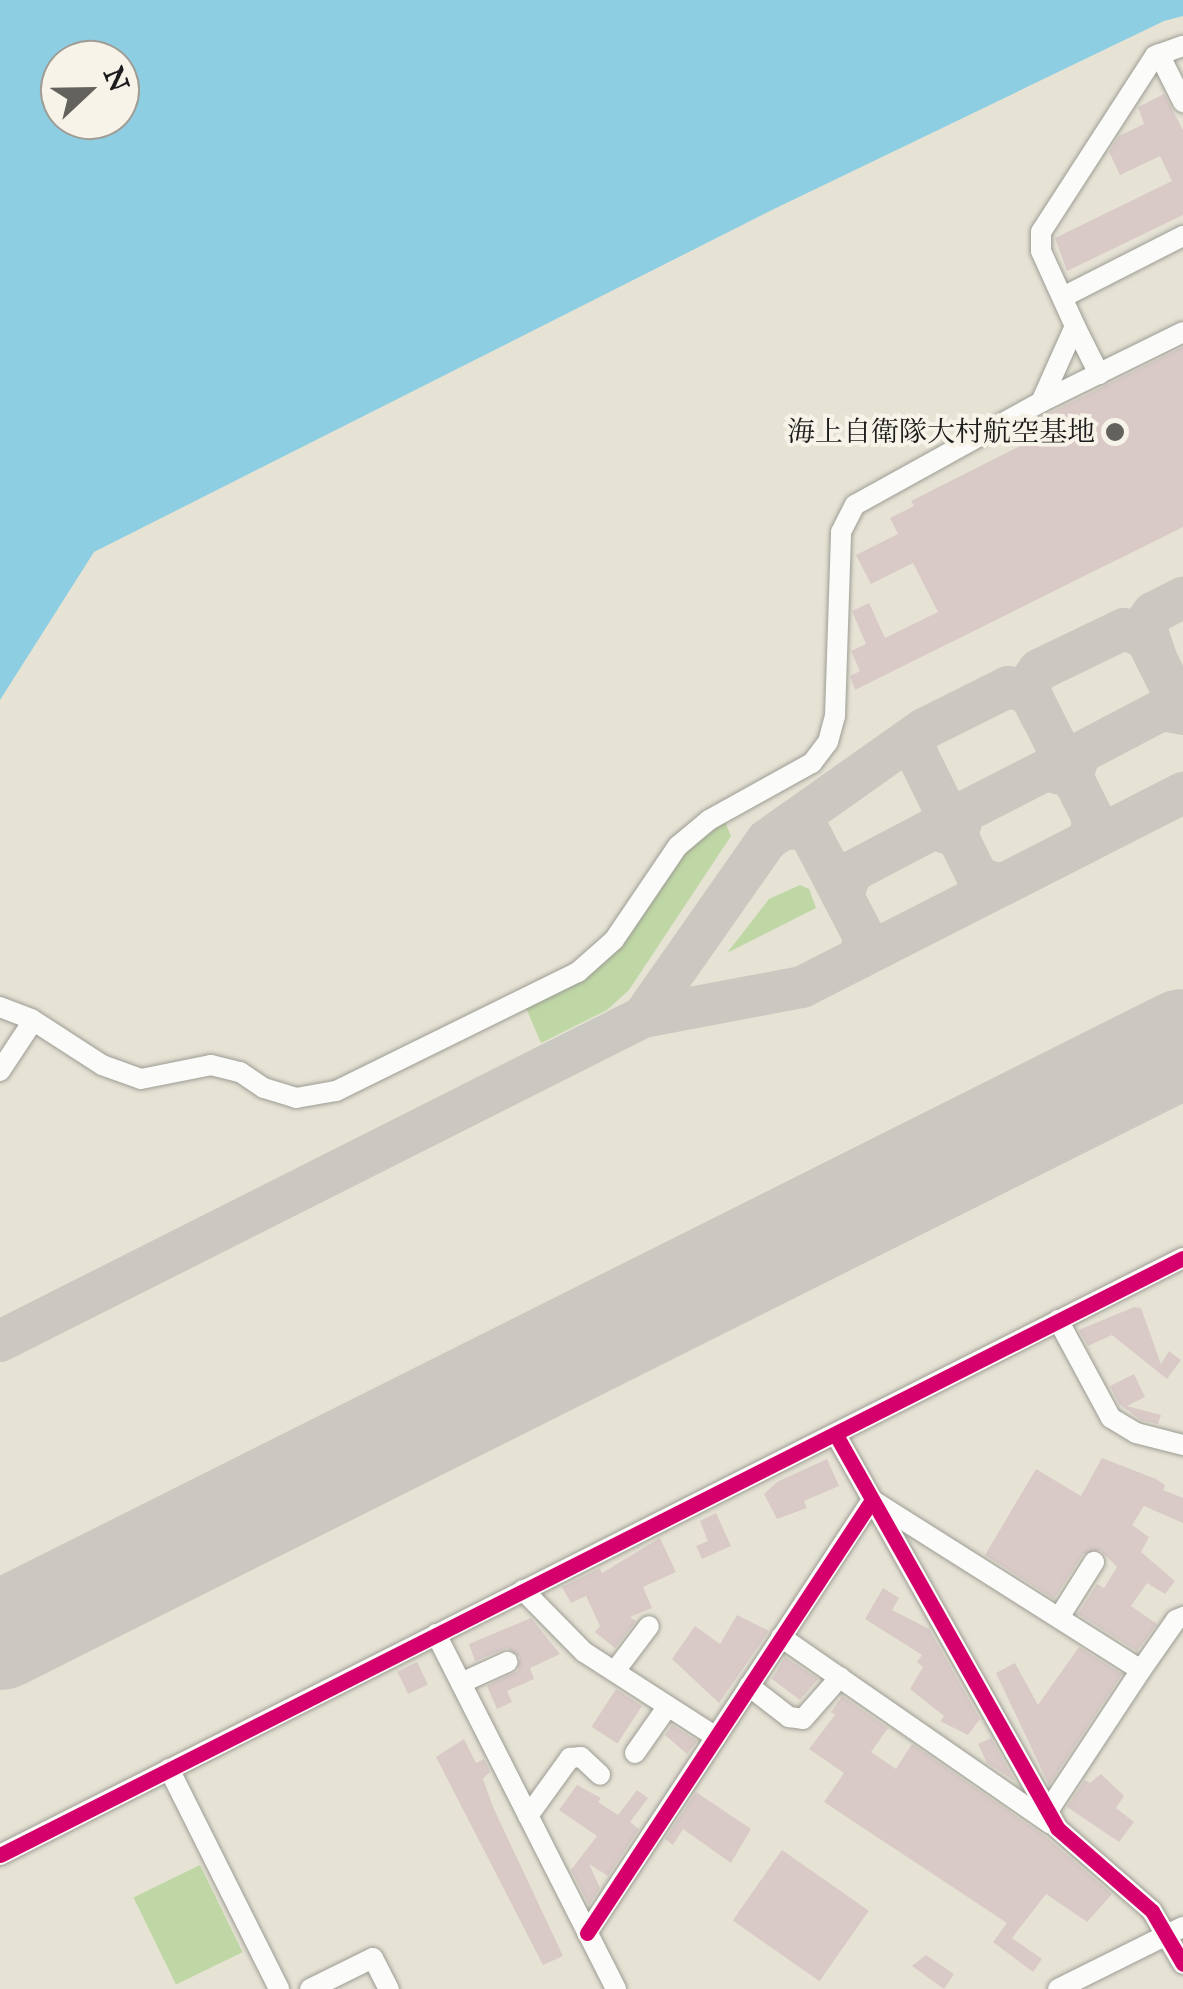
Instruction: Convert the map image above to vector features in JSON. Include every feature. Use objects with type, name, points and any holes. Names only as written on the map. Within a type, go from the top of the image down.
[{"type":"street","points":[[1100,374],[1041,251],[1041,232],[1159,54],[1183,46]]},
{"type":"street","points":[[1159,54],[1183,102]]},
{"type":"street","points":[[1064,296],[1182,239]]},
{"type":"street","points":[[1041,402],[1075,326]]},
{"type":"street","points":[[0,1007],[33,1020],[102,1065],[141,1079],[211,1065],[240,1072],[264,1088],[296,1098],[336,1091],[578,972],[614,940],[678,846],[709,820],[812,763],[828,742],[834,716],[841,532],[855,505],[1041,402],[1183,332]]},
{"type":"street","points":[[0,1070],[33,1020]]},
{"type":"street","points":[[0,1855],[1183,1258]]},
{"type":"street","points":[[1058,1320],[1111,1418],[1136,1433],[1183,1445]]},
{"type":"street","points":[[836,1434],[1052,1820]]},
{"type":"street","points":[[872,1500],[1141,1670]]},
{"type":"street","points":[[587,1932],[872,1500]]},
{"type":"street","points":[[1060,1616],[1094,1562]]},
{"type":"street","points":[[523,1590],[584,1652],[716,1737]]},
{"type":"street","points":[[1052,1820],[1141,1670],[1176,1620],[1183,1618]]},
{"type":"street","points":[[615,1671],[649,1626]]},
{"type":"street","points":[[436,1634],[616,1989]]},
{"type":"street","points":[[781,1637],[1052,1820],[1176,1931],[1183,1964]]},
{"type":"street","points":[[461,1684],[507,1662]]},
{"type":"street","points":[[749,1686],[789,1717],[803,1719],[840,1678]]},
{"type":"street","points":[[636,1754],[668,1706]]},
{"type":"street","points":[[528,1816],[570,1758],[581,1757],[600,1775]]},
{"type":"street","points":[[169,1769],[279,1989]]},
{"type":"street","points":[[1058,1989],[1176,1931]]},
{"type":"street","points":[[310,1989],[374,1958],[389,1989]]},
{"type":"green space","points":[[725,822],[731,836],[629,990],[607,1010],[541,1043],[526,1008],[580,981],[687,849]]},
{"type":"green space","points":[[800,885],[809,889],[816,908],[727,953],[769,899]]},
{"type":"green space","points":[[200,1865],[243,1952],[176,1985],[133,1897]]},
{"type":"water","points":[[0,0],[1183,0],[1183,16],[1164,21],[774,209],[94,552],[0,700]]},
{"type":"building","points":[[1164,94],[1183,130],[1183,215],[1067,271],[1055,238],[1172,181],[1160,156],[1120,175],[1109,152],[1119,136],[1144,124],[1138,107]]},
{"type":"building","name":"海上自衛隊大村航空基地","points":[[1183,347],[1183,527],[855,690],[850,676],[860,671],[851,651],[866,644],[852,611],[869,603],[885,638],[938,612],[913,563],[871,584],[856,555],[898,534],[890,518],[914,506],[911,501],[1052,430],[1044,416]]},
{"type":"building","points":[[1134,1307],[1141,1308],[1161,1364],[1169,1351],[1181,1360],[1167,1379],[1112,1335],[1088,1346],[1079,1330]]},
{"type":"building","points":[[1134,1374],[1145,1397],[1127,1406],[1161,1415],[1158,1424],[1141,1420],[1119,1404],[1110,1386]]},
{"type":"building","points":[[1102,1458],[1156,1479],[1165,1485],[1163,1490],[1183,1498],[1183,1523],[1144,1506],[1132,1525],[1149,1537],[1141,1552],[1175,1581],[1165,1594],[1147,1583],[1131,1606],[1157,1624],[1137,1651],[1078,1614],[1097,1584],[1104,1588],[1117,1567],[1100,1550],[1083,1554],[1054,1599],[985,1555],[1036,1469],[1081,1496]]},
{"type":"building","points":[[827,1459],[839,1486],[804,1501],[807,1508],[777,1519],[764,1494],[777,1482]]},
{"type":"building","points":[[716,1513],[731,1546],[702,1559],[696,1546],[708,1541],[700,1521]]},
{"type":"building","points":[[660,1538],[676,1572],[643,1587],[652,1608],[630,1617],[636,1621],[615,1648],[595,1632],[600,1626],[586,1596],[571,1603],[562,1587],[600,1568],[602,1573]]},
{"type":"building","points":[[883,1588],[899,1598],[892,1610],[929,1629],[980,1719],[968,1735],[940,1721],[944,1716],[910,1689],[923,1667],[917,1662],[922,1655],[865,1619]]},
{"type":"building","points":[[737,1615],[769,1631],[719,1703],[672,1659],[695,1626],[720,1644]]},
{"type":"building","points":[[531,1618],[560,1654],[530,1668],[534,1679],[507,1691],[512,1702],[497,1709],[487,1686],[518,1671],[520,1657],[507,1648],[475,1661],[469,1644]]},
{"type":"building","points":[[1079,1647],[1122,1674],[1049,1785],[996,1673],[1015,1663],[1038,1705]]},
{"type":"building","points":[[785,1657],[818,1679],[800,1700],[772,1679]]},
{"type":"building","points":[[417,1662],[428,1684],[408,1694],[397,1672]]},
{"type":"building","points":[[616,1689],[642,1706],[617,1744],[591,1727]]},
{"type":"building","points":[[842,1696],[888,1728],[871,1752],[896,1769],[912,1744],[1046,1837],[1112,1894],[1087,1922],[1046,1894],[1012,1938],[1042,1959],[1033,1972],[993,1942],[1007,1923],[824,1802],[844,1773],[809,1749],[835,1715],[831,1712]]},
{"type":"building","points":[[672,1725],[697,1741],[687,1754],[665,1735]]},
{"type":"building","points":[[991,1738],[1015,1781],[987,1763],[978,1744]]},
{"type":"building","points":[[464,1739],[476,1763],[484,1759],[490,1772],[483,1779],[493,1807],[563,1956],[543,1965],[436,1757]]},
{"type":"building","points":[[1101,1774],[1124,1796],[1116,1808],[1134,1822],[1119,1842],[1067,1807],[1085,1780],[1090,1783]]},
{"type":"building","points":[[577,1785],[601,1798],[598,1802],[618,1815],[637,1790],[648,1798],[630,1822],[639,1829],[608,1876],[589,1864],[600,1888],[589,1905],[571,1870],[597,1836],[559,1810]]},
{"type":"building","points":[[696,1792],[751,1829],[731,1863],[683,1829],[673,1845],[665,1839]]},
{"type":"building","points":[[782,1850],[869,1911],[820,1981],[733,1920]]},
{"type":"building","points":[[926,1955],[954,1974],[944,1989],[912,1966]]},
{"type":"taxiway","points":[[1156,658],[1145,624],[1153,613],[1183,598]]},
{"type":"taxiway","points":[[1041,716],[1030,693],[1031,681],[1039,670],[1124,629],[1146,638],[1183,713]]},
{"type":"taxiway","points":[[1008,687],[1030,693],[1093,818],[1088,841],[1002,885],[978,878],[917,754],[915,739],[924,729],[1008,687]]},
{"type":"taxiway","points":[[843,896],[851,872],[933,829],[957,836],[964,812],[1046,770],[1072,777],[1080,753],[1162,710],[1183,714]]},
{"type":"taxiway","points":[[643,1017],[767,840],[924,729]]},
{"type":"taxiway","points":[[0,1341],[643,1017],[802,987],[1183,793]]},
{"type":"taxiway","points":[[788,829],[801,828],[811,835],[864,937],[860,958]]},
{"type":"runway","points":[[0,1636],[1183,1043]]},
{"type":"cycle path","points":[[0,1855],[1183,1258]]},
{"type":"cycle path","points":[[836,1435],[1057,1828],[1152,1911],[1183,1964]]},
{"type":"cycle path","points":[[587,1933],[872,1500]]},
{"type":"place","name":"海上自衛隊大村航空基地","points":[[1115,432]]}]
